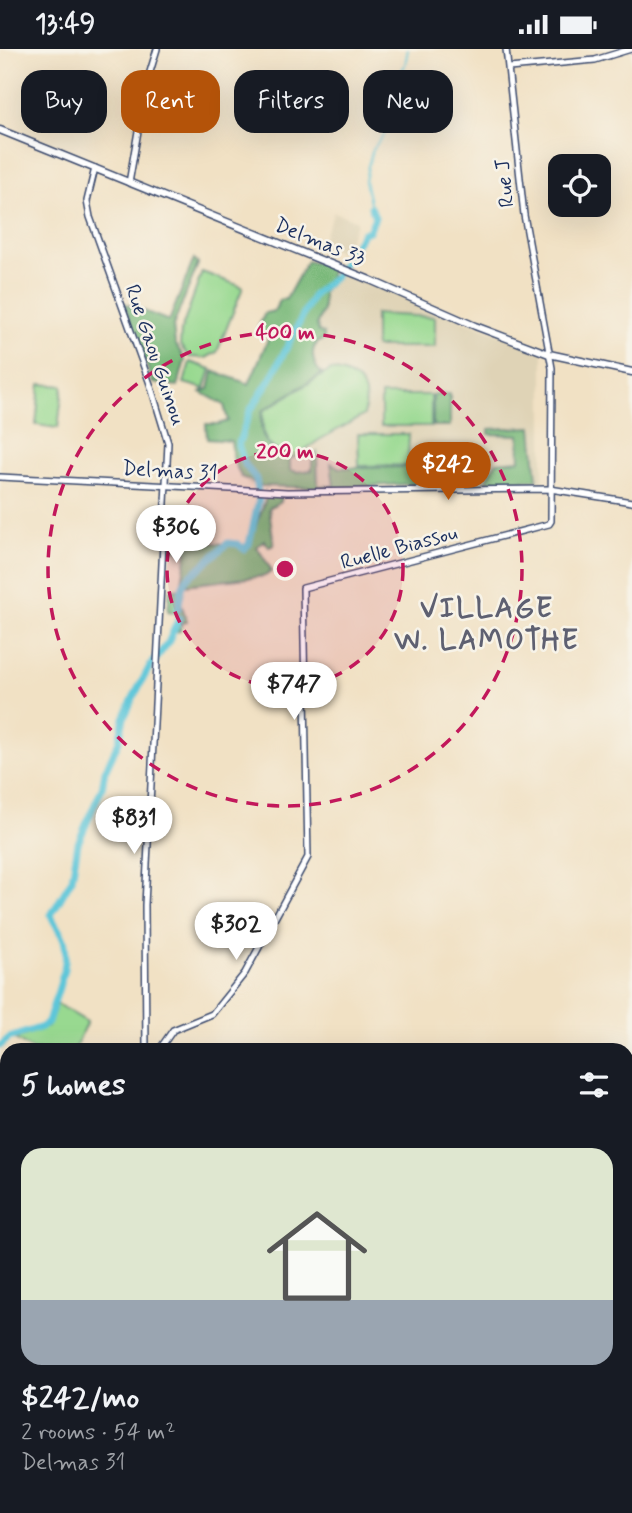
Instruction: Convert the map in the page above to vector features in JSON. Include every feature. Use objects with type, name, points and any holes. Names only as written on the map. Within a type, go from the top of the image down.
[{"type":"main road","name":"Delmas 33","points":[[0,129],[475,326],[549,354],[632,372]]},
{"type":"street","points":[[129,183],[146,85],[157,49]]},
{"type":"street","name":"Rue J","points":[[506,49],[524,215],[552,368],[550,489]]},
{"type":"street","points":[[509,68],[595,60],[632,49]]},
{"type":"street","name":"Rue Gaou Guinou","points":[[95,168],[87,201],[168,443],[168,487],[145,905],[146,1043]]},
{"type":"street","name":"Delmas 31","points":[[0,477],[255,491],[550,489],[632,502]]},
{"type":"street","name":"Ruelle Biassou","points":[[164,1043],[173,1030],[212,1014],[234,988],[307,862],[309,809],[303,588],[549,524],[550,489]]},
{"type":"shaded area","points":[[334,212],[357,221],[344,253],[320,245]]},
{"type":"shaded area","points":[[310,261],[543,351],[543,482],[475,479],[283,487],[247,485],[233,409],[252,389],[298,279]]},
{"type":"green space","points":[[194,259],[198,264],[173,326],[175,343],[185,360],[178,386],[153,383],[124,303],[169,321]]},
{"type":"green space","points":[[307,261],[330,269],[330,284],[323,291],[323,310],[317,323],[318,331],[324,334],[324,339],[313,350],[316,365],[322,374],[262,411],[261,429],[266,441],[275,451],[290,460],[290,470],[297,472],[312,470],[312,461],[317,453],[318,486],[334,486],[331,463],[340,468],[418,467],[427,469],[428,483],[328,488],[262,486],[241,477],[234,461],[231,441],[207,439],[206,424],[228,421],[224,405],[201,392],[209,389],[213,371],[249,384],[269,337],[257,330],[265,313],[274,311],[280,300],[286,299]]},
{"type":"green space","points":[[202,272],[243,287],[217,352],[206,358],[189,357],[180,345],[181,331]]},
{"type":"green space","points":[[375,314],[435,317],[435,347],[375,347]]},
{"type":"green space","points":[[190,362],[211,369],[205,389],[184,383]]},
{"type":"green space","points":[[331,370],[349,375],[360,383],[365,396],[364,415],[293,458],[271,446],[264,437],[263,411]]},
{"type":"green space","points":[[40,384],[63,386],[58,428],[36,425]]},
{"type":"green space","points":[[450,394],[450,426],[433,426],[433,395]]},
{"type":"green space","points":[[381,395],[431,395],[431,426],[381,426]]},
{"type":"green space","points":[[532,427],[537,480],[486,481],[497,462],[520,460],[519,435],[489,434],[489,429]]},
{"type":"green space","points":[[358,434],[409,434],[408,465],[359,466]]},
{"type":"green space","points":[[282,496],[281,501],[269,508],[274,545],[269,547],[264,540],[257,547],[272,571],[265,576],[185,585],[181,603],[187,622],[181,623],[180,631],[176,632],[177,613],[168,611],[170,590],[181,588],[187,551],[168,549],[169,539],[237,545],[245,550],[250,546],[266,497]]},
{"type":"green space","points":[[57,1004],[87,1022],[77,1043],[22,1043],[15,1039],[48,1027]]},
{"type":"waterway","points":[[371,207],[365,181],[368,166],[373,149],[385,133],[389,94],[405,65],[408,49]]},
{"type":"waterway","points":[[178,609],[182,587],[190,575],[228,543],[238,544],[244,549],[249,544],[259,499],[256,479],[245,465],[238,445],[250,411],[270,380],[314,294],[334,278],[363,233],[369,231],[375,217],[371,207]]},
{"type":"waterway","points":[[3,1043],[9,1038],[48,1023],[61,981],[66,950],[64,940],[51,915],[72,879],[78,843],[102,788],[105,771],[119,741],[124,718],[150,666],[168,643],[179,618]]},
{"type":"district","name":"VILLAGE W. LAMOTHE","points":[[487,625]]}]
